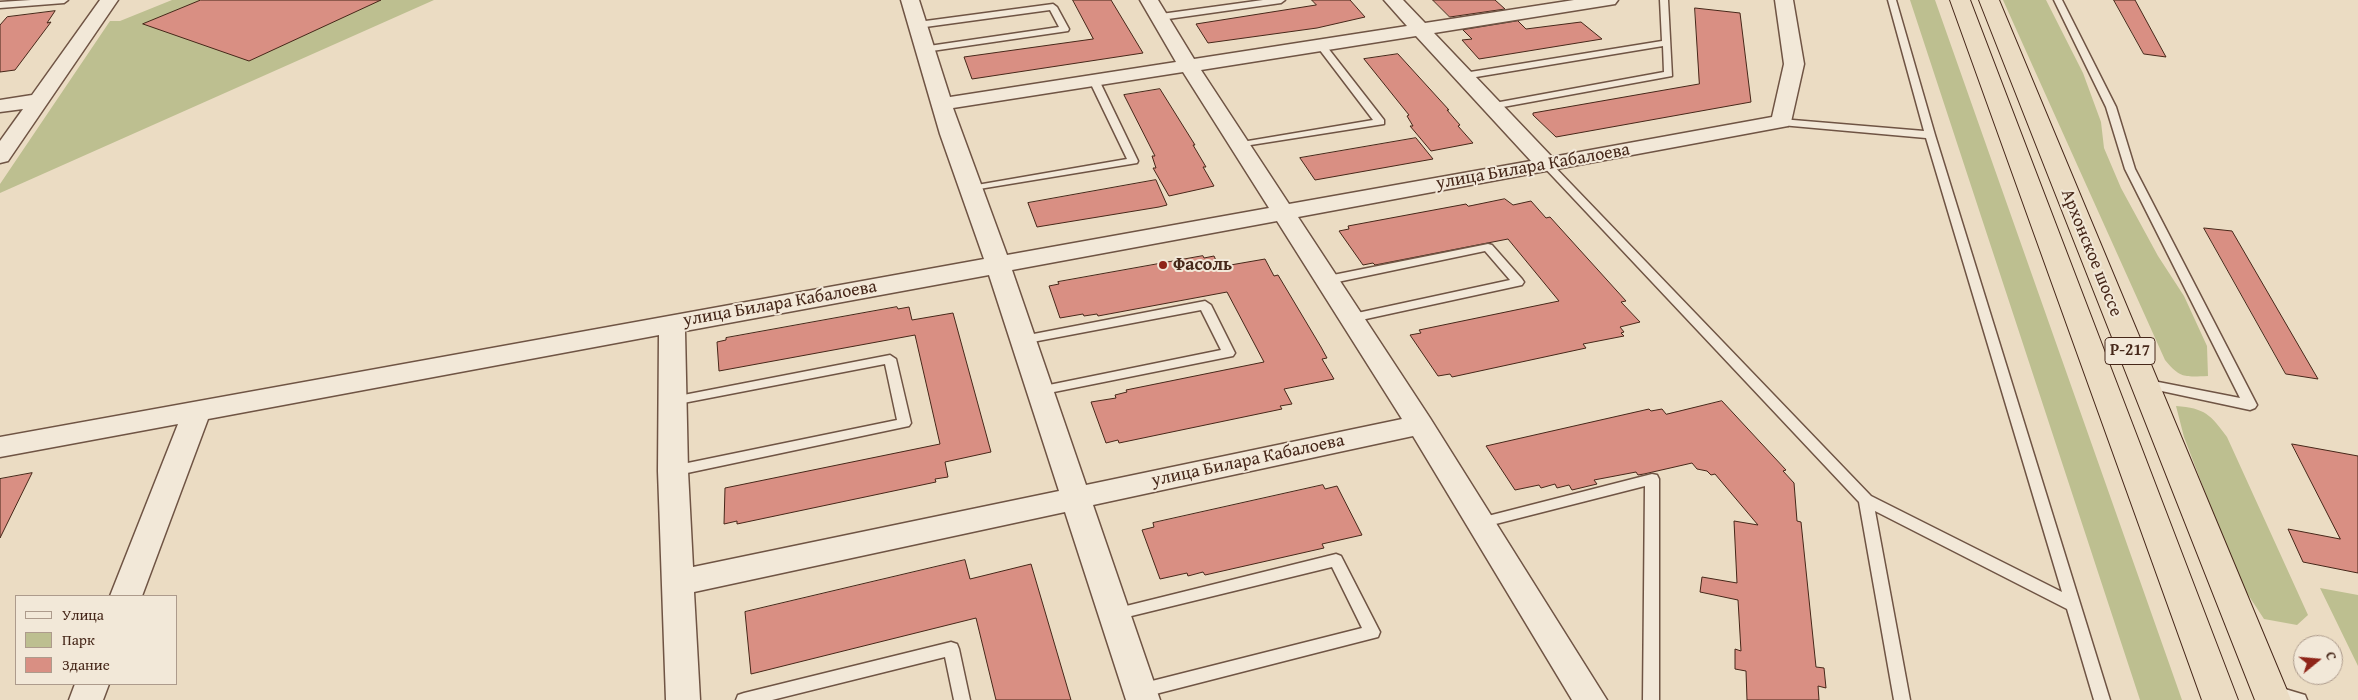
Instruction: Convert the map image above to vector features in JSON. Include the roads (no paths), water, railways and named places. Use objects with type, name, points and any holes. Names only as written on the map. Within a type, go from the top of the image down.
[{"type":"highway","name":"Архонское шоссе","points":[[1960,0],[2040,210],[2220,700]]},
{"type":"highway","name":"Архонское шоссе","points":[[1989,0],[2271,696]]},
{"type":"street","points":[[0,156],[109,0]]},
{"type":"street","points":[[910,0],[942,104],[998,265],[1142,696]]},
{"type":"street","points":[[1393,0],[1546,164]]},
{"type":"street","points":[[942,104],[1609,0]]},
{"type":"street","points":[[1781,122],[1794,64],[1784,0]]},
{"type":"street","points":[[1155,9],[1188,65],[1242,145],[1420,426],[1590,700]]},
{"type":"street","points":[[0,106],[39,100]]},
{"type":"street","name":"улица Билара Кабалоева","points":[[683,700],[673,471],[672,323],[1781,122]]},
{"type":"street","points":[[0,447],[672,323]]},
{"type":"street","points":[[126,595],[197,410]]},
{"type":"street","name":"улица Билара Кабалоева","points":[[677,583],[1076,497],[1420,426]]},
{"type":"street","points":[[86,700],[92,685]]},
{"type":"lane","points":[[0,5],[64,0]]},
{"type":"lane","points":[[1155,9],[1281,0]]},
{"type":"lane","points":[[1492,106],[1669,74],[1664,0]]},
{"type":"lane","points":[[1892,0],[1930,135],[2102,700]]},
{"type":"lane","points":[[2058,0],[2111,107],[2130,169],[2250,405],[2144,384]]},
{"type":"lane","points":[[918,25],[1053,7],[1064,29],[925,49]]},
{"type":"lane","points":[[1464,76],[1667,43]]},
{"type":"lane","points":[[1242,145],[1380,122],[1321,45]]},
{"type":"lane","points":[[971,189],[1133,161],[1094,80]]},
{"type":"lane","points":[[1781,122],[1930,135]]},
{"type":"lane","points":[[1546,164],[1866,500],[2073,605]]},
{"type":"lane","points":[[1328,280],[1488,247],[1518,282],[1352,318]]},
{"type":"lane","points":[[1022,340],[1205,305],[1229,353],[1039,391]]},
{"type":"lane","points":[[673,401],[890,359],[904,423],[673,471]]},
{"type":"lane","points":[[1480,523],[1652,480],[1651,700]]},
{"type":"lane","points":[[1866,500],[1902,700]]},
{"type":"lane","points":[[1115,614],[1336,560],[1372,632],[1142,696]]},
{"type":"lane","points":[[744,700],[951,649],[962,700]]},
{"type":"lane","points":[[2271,696],[2299,700]]},
{"type":"place","name":"Фасоль","points":[[1163,265]]}]
